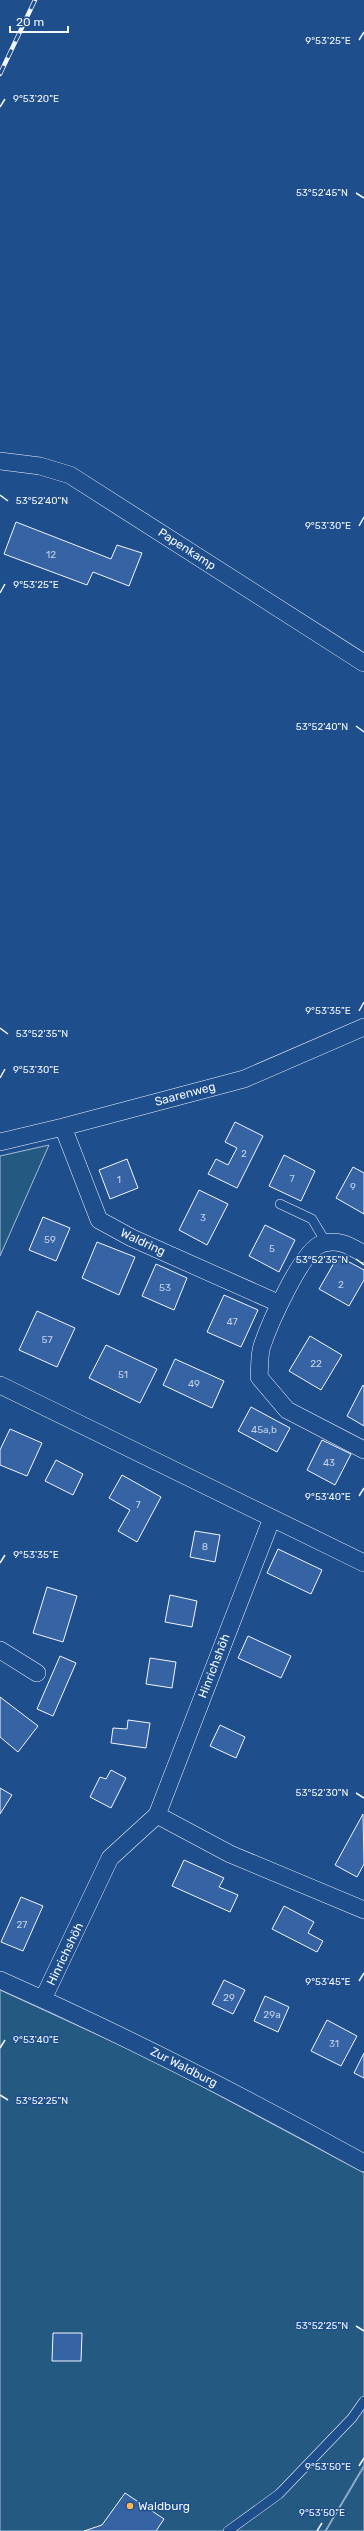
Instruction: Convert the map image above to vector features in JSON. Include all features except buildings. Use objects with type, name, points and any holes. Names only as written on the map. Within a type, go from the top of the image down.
[{"type":"street","name":"Papenkamp","points":[[0,461],[40,466],[70,475],[364,663]]},
{"type":"street","name":"Saarenweg","points":[[0,1142],[63,1128],[244,1079],[364,1027]]},
{"type":"street","name":"Waldring","points":[[63,1128],[99,1220],[132,1238],[278,1303]]},
{"type":"street","points":[[364,1254],[342,1242],[321,1244],[308,1257],[278,1303],[262,1347],[259,1377],[287,1410],[364,1450]]},
{"type":"street","points":[[0,1385],[364,1563]]},
{"type":"street","name":"Hinrichshöh","points":[[43,1999],[110,1858],[157,1815],[272,1518]]},
{"type":"street","points":[[0,1650],[37,1673]]},
{"type":"street","points":[[157,1815],[230,1854],[364,1910]]},
{"type":"street","name":"Zur Waldburg","points":[[0,1980],[43,1999],[262,2107],[364,2163]]},
{"type":"lane","points":[[280,1204],[312,1219],[327,1244]]},
{"type":"lane","points":[[228,2531],[279,2494],[352,2418],[364,2400]]},
{"type":"shaded area","points":[[49,1145],[0,1256],[0,1156]]},
{"type":"shaded area","points":[[0,1990],[155,2061],[364,2173],[364,2465],[325,2531],[0,2531]]},
{"type":"shaded area","points":[[364,2467],[364,2531],[326,2531]]},
{"type":"railway","points":[[0,74],[35,0]]},
{"type":"place","name":"Waldburg","points":[[130,2506]]}]
